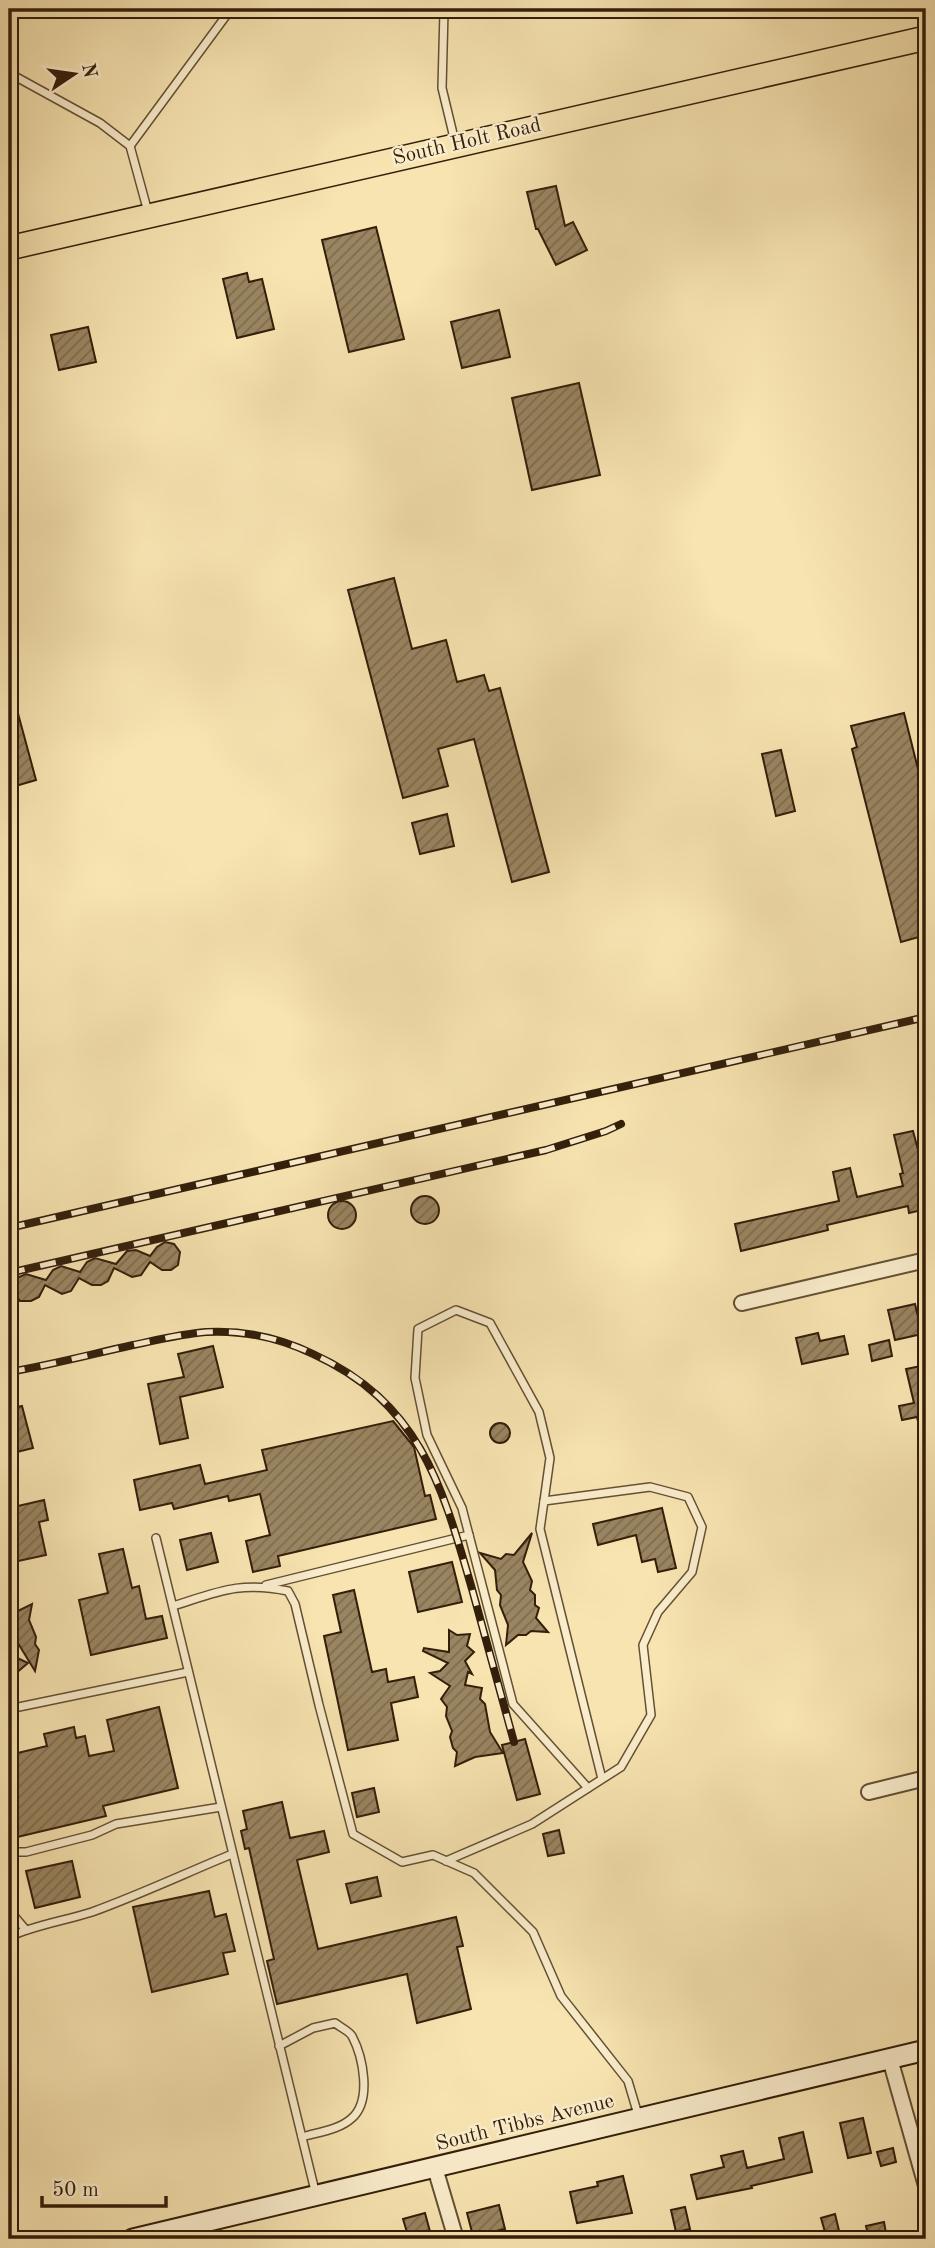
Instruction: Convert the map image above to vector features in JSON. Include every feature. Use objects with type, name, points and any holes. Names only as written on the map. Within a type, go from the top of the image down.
[{"type":"main road","name":"South Holt Road","points":[[9,248],[926,38]]},
{"type":"main road","name":"South Tibbs Avenue","points":[[134,2239],[926,2049]]},
{"type":"street","points":[[742,1303],[926,1260]]},
{"type":"street","points":[[869,1792],[926,1778]]},
{"type":"street","points":[[890,2059],[926,2186]]},
{"type":"street","points":[[435,2168],[456,2239]]},
{"type":"lane","points":[[130,146],[231,9]]},
{"type":"lane","points":[[444,11],[442,88],[456,145]]},
{"type":"lane","points":[[9,73],[100,123],[130,146],[149,216]]},
{"type":"lane","points":[[587,1788],[513,1704],[462,1508],[427,1435],[415,1378],[418,1329],[456,1310],[490,1323],[538,1412],[550,1458],[540,1529],[602,1779]]},
{"type":"lane","points":[[446,1861],[532,1824],[621,1767],[651,1715],[643,1645],[658,1612],[692,1572],[702,1527],[688,1497],[650,1487],[544,1501]]},
{"type":"lane","points":[[173,1606],[232,1587],[263,1585],[469,1535]]},
{"type":"lane","points":[[156,1538],[316,2196]]},
{"type":"lane","points":[[263,1585],[288,1591],[295,1604],[353,1834],[402,1862],[433,1855],[474,1873],[533,1932],[561,1996],[628,2081],[639,2119]]},
{"type":"lane","points":[[9,1709],[188,1672]]},
{"type":"lane","points":[[9,1852],[26,1852],[92,1835],[116,1824],[221,1807]]},
{"type":"lane","points":[[9,1937],[94,1911],[232,1854]]},
{"type":"lane","points":[[9,1910],[26,1930]]},
{"type":"lane","points":[[279,2046],[313,2028],[335,2023],[351,2034],[365,2080],[362,2105],[355,2116],[343,2125],[302,2137]]},
{"type":"building","points":[[556,186],[565,226],[573,222],[587,250],[556,265],[536,229],[527,192]]},
{"type":"building","points":[[376,227],[404,339],[349,352],[322,240]]},
{"type":"building","points":[[247,273],[249,282],[262,279],[274,329],[237,338],[223,279]]},
{"type":"building","points":[[499,310],[510,357],[462,368],[451,322]]},
{"type":"building","points":[[88,327],[96,362],[59,370],[51,335]]},
{"type":"building","points":[[579,383],[600,475],[532,490],[512,398]]},
{"type":"building","points":[[394,578],[412,649],[446,640],[457,682],[484,675],[489,691],[500,688],[549,872],[512,882],[474,739],[438,749],[448,786],[403,798],[348,590]]},
{"type":"building","points":[[9,695],[13,695],[36,780],[9,788]]},
{"type":"building","points":[[904,713],[926,801],[926,935],[901,942],[852,749],[857,747],[851,726]]},
{"type":"building","points":[[781,750],[795,811],[776,816],[762,754]]},
{"type":"building","points":[[447,814],[454,846],[420,854],[412,823]]},
{"type":"building","points":[[913,1131],[926,1180],[926,1209],[909,1213],[908,1206],[827,1225],[828,1230],[741,1251],[735,1224],[839,1201],[833,1172],[850,1168],[857,1197],[903,1186],[900,1174],[903,1173],[894,1135]]},
{"type":"building","points":[[425,1196],[435,1200],[439,1210],[435,1220],[425,1224],[415,1220],[411,1210],[415,1200]]},
{"type":"building","points":[[342,1201],[352,1205],[356,1215],[352,1225],[342,1229],[332,1225],[328,1215],[332,1205]]},
{"type":"building","points":[[165,1242],[174,1244],[180,1252],[178,1265],[171,1270],[162,1270],[150,1262],[141,1275],[132,1277],[114,1268],[108,1281],[101,1285],[92,1285],[79,1278],[71,1291],[62,1294],[45,1285],[39,1297],[31,1301],[20,1301],[14,1292],[17,1278],[26,1274],[46,1280],[53,1270],[61,1266],[80,1272],[87,1262],[95,1258],[116,1264],[127,1251],[136,1250],[150,1256]]},
{"type":"building","points":[[915,1304],[922,1334],[895,1340],[888,1310]]},
{"type":"building","points":[[818,1333],[820,1341],[844,1336],[848,1354],[802,1364],[796,1338]]},
{"type":"building","points":[[889,1340],[892,1356],[872,1361],[869,1345]]},
{"type":"building","points":[[213,1346],[223,1387],[180,1397],[188,1438],[160,1444],[148,1384],[184,1377],[178,1354]]},
{"type":"building","points":[[926,1365],[926,1433],[921,1434],[917,1417],[902,1420],[899,1406],[914,1403],[906,1369]]},
{"type":"building","points":[[22,1406],[33,1448],[9,1454],[9,1409]]},
{"type":"building","points":[[393,1421],[414,1447],[425,1496],[430,1495],[436,1519],[278,1556],[280,1566],[253,1572],[246,1541],[270,1535],[260,1494],[229,1501],[228,1496],[174,1509],[172,1503],[140,1510],[134,1480],[200,1465],[205,1484],[267,1470],[262,1450]]},
{"type":"building","points":[[500,1423],[507,1426],[510,1433],[507,1440],[500,1443],[493,1440],[490,1433],[493,1426]]},
{"type":"building","points":[[44,1500],[48,1520],[39,1522],[46,1555],[9,1563],[9,1508]]},
{"type":"building","points":[[662,1508],[676,1568],[658,1572],[655,1559],[642,1562],[636,1535],[598,1545],[593,1524]]},
{"type":"building","points":[[211,1533],[218,1562],[187,1570],[180,1540]]},
{"type":"building","points":[[532,1533],[523,1562],[532,1581],[530,1590],[535,1595],[535,1605],[539,1608],[536,1618],[548,1632],[531,1631],[526,1635],[518,1635],[506,1645],[508,1625],[500,1605],[501,1595],[497,1590],[495,1570],[480,1553],[501,1559],[506,1554],[514,1555]]},
{"type":"building","points":[[123,1549],[132,1588],[139,1586],[146,1619],[162,1616],[167,1638],[91,1655],[79,1600],[108,1593],[99,1554]]},
{"type":"building","points":[[452,1562],[462,1602],[418,1612],[409,1572]]},
{"type":"building","points":[[354,1590],[372,1672],[386,1669],[388,1682],[414,1677],[418,1697],[391,1703],[398,1740],[348,1750],[324,1636],[341,1632],[333,1595]]},
{"type":"building","points":[[32,1604],[29,1620],[39,1650],[35,1671],[10,1630],[9,1620],[9,1612]]},
{"type":"building","points":[[449,1630],[457,1635],[470,1634],[467,1646],[474,1652],[465,1661],[472,1674],[468,1672],[465,1685],[482,1688],[480,1699],[485,1704],[490,1732],[503,1753],[475,1757],[455,1766],[457,1752],[450,1737],[452,1731],[446,1716],[447,1707],[441,1699],[450,1686],[430,1673],[440,1671],[448,1663],[423,1651],[424,1648],[449,1652]]},
{"type":"building","points":[[9,1654],[28,1663],[9,1679]]},
{"type":"building","points":[[159,1707],[178,1788],[103,1806],[106,1816],[9,1839],[9,1755],[47,1746],[44,1734],[74,1727],[76,1738],[85,1736],[89,1756],[114,1751],[107,1720]]},
{"type":"building","points":[[525,1739],[540,1794],[517,1800],[502,1745]]},
{"type":"building","points":[[374,1788],[379,1812],[357,1817],[352,1793]]},
{"type":"building","points":[[282,1802],[290,1838],[324,1831],[329,1852],[297,1860],[318,1949],[456,1917],[463,1946],[457,1947],[471,2009],[417,2023],[407,1974],[277,2004],[267,1961],[274,1959],[249,1848],[245,1849],[241,1831],[247,1829],[243,1811]]},
{"type":"building","points":[[559,1830],[564,1853],[548,1856],[543,1834]]},
{"type":"building","points":[[72,1861],[80,1897],[35,1908],[26,1871]]},
{"type":"building","points":[[377,1877],[381,1896],[351,1903],[346,1884]]},
{"type":"building","points":[[209,1891],[215,1917],[226,1914],[235,1951],[223,1953],[228,1974],[152,1992],[133,1907]]},
{"type":"building","points":[[863,2118],[871,2153],[848,2158],[840,2123]]},
{"type":"building","points":[[803,2132],[812,2172],[697,2199],[691,2175],[724,2167],[721,2156],[743,2151],[747,2168],[784,2159],[779,2138]]},
{"type":"building","points":[[893,2148],[896,2162],[881,2166],[877,2152]]},
{"type":"building","points":[[623,2176],[632,2213],[577,2223],[570,2192],[598,2186],[597,2182]]},
{"type":"building","points":[[499,2205],[505,2229],[473,2236],[467,2213]]},
{"type":"building","points":[[685,2207],[690,2229],[676,2232],[671,2210]]},
{"type":"building","points":[[425,2213],[432,2239],[409,2239],[403,2219]]},
{"type":"building","points":[[835,2214],[841,2239],[827,2239],[821,2218]]},
{"type":"building","points":[[884,2222],[887,2239],[869,2239],[866,2226]]},
{"type":"railway","points":[[9,1228],[926,1017]]},
{"type":"railway","points":[[9,1273],[546,1150],[621,1124]]},
{"type":"railway","points":[[9,1372],[169,1337],[220,1332],[261,1336],[288,1344],[349,1374],[379,1397],[402,1422],[437,1482],[461,1551],[514,1742]]}]
